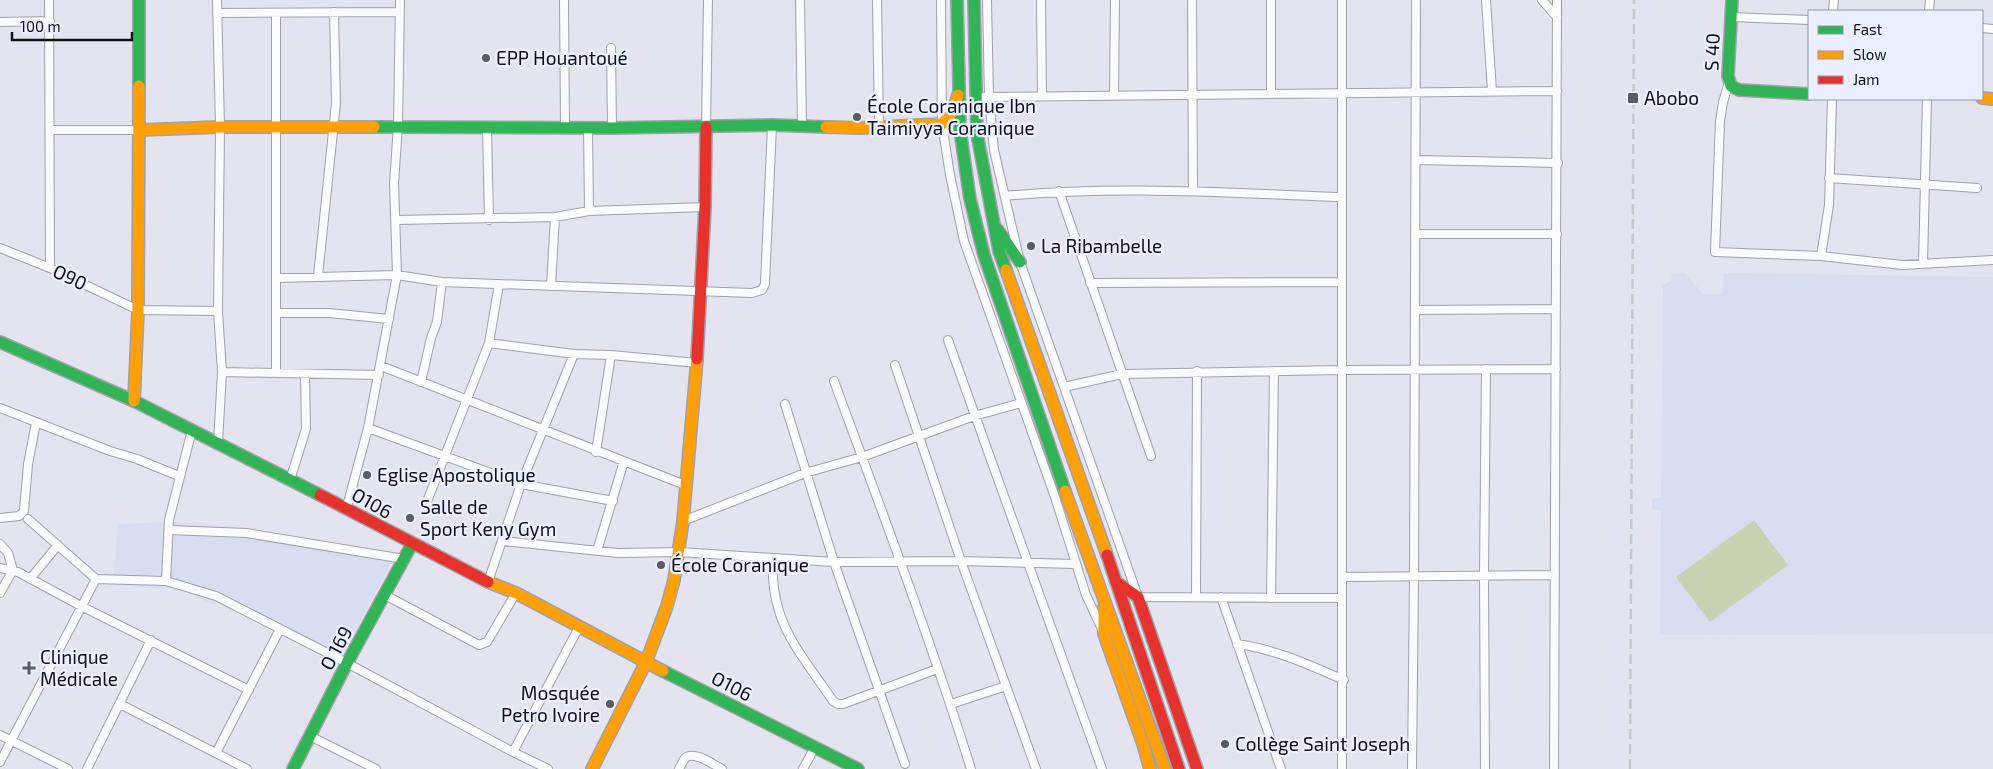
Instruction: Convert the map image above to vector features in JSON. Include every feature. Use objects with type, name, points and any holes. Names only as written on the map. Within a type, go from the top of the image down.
[{"type":"main road","points":[[134,400],[138,310],[140,0]]},
{"type":"main road","points":[[957,0],[960,130],[970,198],[984,254],[1104,600],[1165,769]]},
{"type":"main road","points":[[974,0],[977,134],[998,251],[1116,582],[1179,769]]},
{"type":"main road","name":"S 40","points":[[1732,0],[1728,67],[1731,86],[1739,90],[1808,94]]},
{"type":"main road","points":[[140,130],[220,127],[334,128],[398,126],[612,128],[772,125],[879,127],[942,124],[952,112],[958,94]]},
{"type":"main road","points":[[592,769],[646,662],[671,594],[683,521],[697,363],[705,207],[706,127]]},
{"type":"main road","points":[[992,220],[1020,262]]},
{"type":"main road","name":"O106","points":[[0,342],[134,400],[412,544],[488,582],[516,593],[646,662],[858,769]]},
{"type":"main road","name":"O 169","points":[[293,769],[412,544]]},
{"type":"main road","points":[[1116,582],[1138,597],[1197,769]]},
{"type":"main road","points":[[1104,600],[1104,634],[1150,769]]},
{"type":"street","points":[[50,0],[50,268]]},
{"type":"street","points":[[217,0],[220,127],[218,311],[222,372],[218,443]]},
{"type":"street","points":[[346,510],[368,428],[397,275],[394,183],[398,126],[400,0]]},
{"type":"street","points":[[564,0],[565,127]]},
{"type":"street","points":[[706,127],[708,0]]},
{"type":"street","points":[[800,0],[802,126]]},
{"type":"street","points":[[876,0],[879,127]]},
{"type":"street","points":[[941,0],[942,124],[950,175],[964,241],[988,305],[1086,595],[1104,634]]},
{"type":"street","points":[[987,0],[989,96],[994,150],[1020,262],[1138,597],[1342,598]]},
{"type":"street","points":[[1041,0],[1042,96]]},
{"type":"street","points":[[1114,95],[1115,0]]},
{"type":"street","points":[[1192,0],[1193,191]]},
{"type":"street","points":[[1271,0],[1271,94]]},
{"type":"street","points":[[1342,0],[1341,282],[1344,680],[1342,769]]},
{"type":"street","points":[[1412,769],[1416,310],[1416,0]]},
{"type":"street","points":[[1486,0],[1492,91]]},
{"type":"street","points":[[1542,0],[1557,17]]},
{"type":"street","points":[[1554,769],[1558,163],[1557,0]]},
{"type":"street","points":[[318,276],[336,103],[334,12]]},
{"type":"street","points":[[217,13],[400,12]]},
{"type":"street","points":[[276,13],[276,373]]},
{"type":"street","points":[[1731,17],[1808,20]]},
{"type":"street","points":[[0,22],[50,21]]},
{"type":"street","points":[[611,48],[612,128]]},
{"type":"street","points":[[1729,82],[1720,121],[1715,252],[1821,256],[1902,265],[1993,260]]},
{"type":"street","points":[[975,98],[989,96],[1557,91]]},
{"type":"street","points":[[1821,256],[1824,230],[1828,218],[1832,100]]},
{"type":"street","points":[[1924,263],[1924,185],[1928,100]]},
{"type":"street","points":[[276,278],[397,275],[442,282],[752,294],[762,290],[765,284],[772,125]]},
{"type":"street","points":[[487,127],[489,220]]},
{"type":"street","points":[[588,127],[589,211]]},
{"type":"street","points":[[50,130],[140,130]]},
{"type":"street","points":[[1416,160],[1558,163]]},
{"type":"street","points":[[1830,178],[1977,188]]},
{"type":"street","points":[[1005,196],[1059,191],[1193,191],[1341,197]]},
{"type":"street","points":[[1059,191],[1151,456]]},
{"type":"street","points":[[396,220],[489,220],[555,217],[589,211],[705,207]]},
{"type":"street","points":[[551,286],[555,217]]},
{"type":"street","points":[[1416,234],[1557,234]]},
{"type":"street","name":"O90","points":[[0,248],[50,268],[138,310]]},
{"type":"street","points":[[421,382],[437,322],[442,282]]},
{"type":"street","points":[[1090,283],[1341,282]]},
{"type":"street","points":[[426,504],[489,343],[499,284]]},
{"type":"street","points":[[1416,310],[1556,309]]},
{"type":"street","points":[[138,310],[218,311]]},
{"type":"street","points":[[276,313],[329,313],[389,319]]},
{"type":"street","points":[[948,340],[1102,769]]},
{"type":"street","points":[[489,343],[574,354],[611,355],[697,363]]},
{"type":"street","points":[[488,582],[521,484],[574,354]]},
{"type":"street","points":[[596,452],[611,355]]},
{"type":"street","points":[[895,365],[961,560],[1036,769]]},
{"type":"street","points":[[380,366],[596,452],[685,485]]},
{"type":"street","points":[[1485,769],[1486,369]]},
{"type":"street","points":[[1064,386],[1122,374],[1197,371],[1556,369]]},
{"type":"street","points":[[1196,597],[1197,371]]},
{"type":"street","points":[[1271,598],[1274,371]]},
{"type":"street","points":[[222,372],[379,375]]},
{"type":"street","points":[[290,480],[306,429],[305,374]]},
{"type":"street","points":[[834,380],[951,704],[971,769]]},
{"type":"street","points":[[683,521],[805,473],[862,457],[974,416],[1021,403]]},
{"type":"street","points":[[785,404],[834,562],[881,691],[905,764]]},
{"type":"street","points":[[0,408],[110,451],[138,458],[180,476]]},
{"type":"street","points":[[0,518],[19,516],[24,511],[28,464],[36,423]]},
{"type":"street","points":[[368,428],[521,484],[613,501]]},
{"type":"street","points":[[166,581],[169,520],[192,430]]},
{"type":"street","points":[[598,551],[624,461]]},
{"type":"street","points":[[28,519],[96,579],[166,581],[216,596],[548,769]]},
{"type":"street","points":[[169,530],[246,533],[404,559]]},
{"type":"street","points":[[503,541],[638,554],[678,552],[834,562],[961,560],[1028,564],[1076,564]]},
{"type":"street","points":[[0,544],[8,553],[13,570],[0,593]]},
{"type":"street","points":[[30,579],[58,545]]},
{"type":"street","points":[[773,558],[772,575],[779,611],[790,635],[833,701],[843,704],[937,669]]},
{"type":"street","points":[[0,568],[13,570],[249,690]]},
{"type":"street","points":[[1342,577],[1555,574]]},
{"type":"street","points":[[0,762],[96,579]]},
{"type":"street","points":[[385,594],[479,645],[487,642],[516,593]]},
{"type":"street","points":[[1221,597],[1281,769]]},
{"type":"street","points":[[513,752],[579,627]]},
{"type":"street","points":[[216,753],[280,629]]},
{"type":"street","points":[[87,769],[151,640]]},
{"type":"street","points":[[1237,644],[1260,647],[1276,652],[1344,680]]},
{"type":"street","points":[[951,704],[1006,686]]},
{"type":"street","points":[[120,704],[247,769]]},
{"type":"street","points":[[0,735],[68,769]]},
{"type":"street","points":[[310,736],[376,769]]},
{"type":"street","points":[[803,769],[815,747]]},
{"type":"street","points":[[679,769],[685,759],[690,756],[698,757],[722,769]]},
{"type":"shaded area","points":[[1685,273],[1703,294],[1722,294],[1724,273],[1993,277],[1993,634],[1660,635],[1661,512],[1652,508],[1652,500],[1661,496],[1663,285],[1671,281],[1672,274]]},
{"type":"shaded area","points":[[175,522],[247,528],[396,554],[342,655],[220,592],[214,605],[183,590],[113,585],[118,524]]},
{"type":"green space","points":[[1754,520],[1788,565],[1710,622],[1676,577]]},
{"type":"railway","points":[[1630,769],[1634,0]]},
{"type":"traffic: fast","points":[[139,0],[139,86]]},
{"type":"traffic: fast","points":[[957,0],[960,130],[970,199],[984,255],[1065,491]]},
{"type":"traffic: fast","points":[[974,0],[977,134],[999,251],[1006,270]]},
{"type":"traffic: fast","points":[[1732,0],[1728,76],[1731,86],[1739,90],[1808,94]]},
{"type":"traffic: fast","points":[[374,127],[612,128],[772,125],[826,127]]},
{"type":"traffic: fast","points":[[997,229],[1020,262]]},
{"type":"traffic: fast","points":[[0,342],[134,401],[320,495]]},
{"type":"traffic: fast","points":[[293,769],[347,663],[412,544]]},
{"type":"traffic: fast","points":[[663,671],[858,769]]},
{"type":"traffic: slow","points":[[134,401],[138,310],[139,86]]},
{"type":"traffic: slow","points":[[826,127],[860,128],[942,124],[953,112],[958,95]]},
{"type":"traffic: slow","points":[[1983,98],[1993,99]]},
{"type":"traffic: slow","points":[[140,130],[220,127],[374,127]]},
{"type":"traffic: slow","points":[[1006,270],[1107,555]]},
{"type":"traffic: slow","points":[[592,769],[646,662],[667,606],[674,580],[683,521],[697,359]]},
{"type":"traffic: slow","points":[[1065,491],[1165,769]]},
{"type":"traffic: slow","points":[[488,582],[516,593],[663,671]]},
{"type":"traffic: slow","points":[[1104,607],[1104,634],[1150,769]]},
{"type":"traffic: jam","points":[[697,359],[705,207],[706,127]]},
{"type":"traffic: jam","points":[[320,495],[488,582]]},
{"type":"traffic: jam","points":[[1107,555],[1179,769]]},
{"type":"traffic: jam","points":[[1116,582],[1138,597],[1197,769]]},
{"type":"place","name":"EPP Houantoué","points":[[486,58]]},
{"type":"place","name":"Abobo","points":[[1633,98]]},
{"type":"place","name":"École Coranique Ibn Taimiyya Coranique","points":[[857,117]]},
{"type":"place","name":"La Ribambelle","points":[[1031,246]]},
{"type":"place","name":"Eglise Apostolique","points":[[367,475]]},
{"type":"place","name":"Salle de Sport Keny Gym","points":[[410,518]]},
{"type":"place","name":"École Coranique","points":[[661,565]]},
{"type":"place","name":"Clinique Médicale","points":[[29,668]]},
{"type":"place","name":"Mosquée Petro Ivoire","points":[[610,704]]},
{"type":"place","name":"Collège Saint Joseph","points":[[1225,744]]}]
